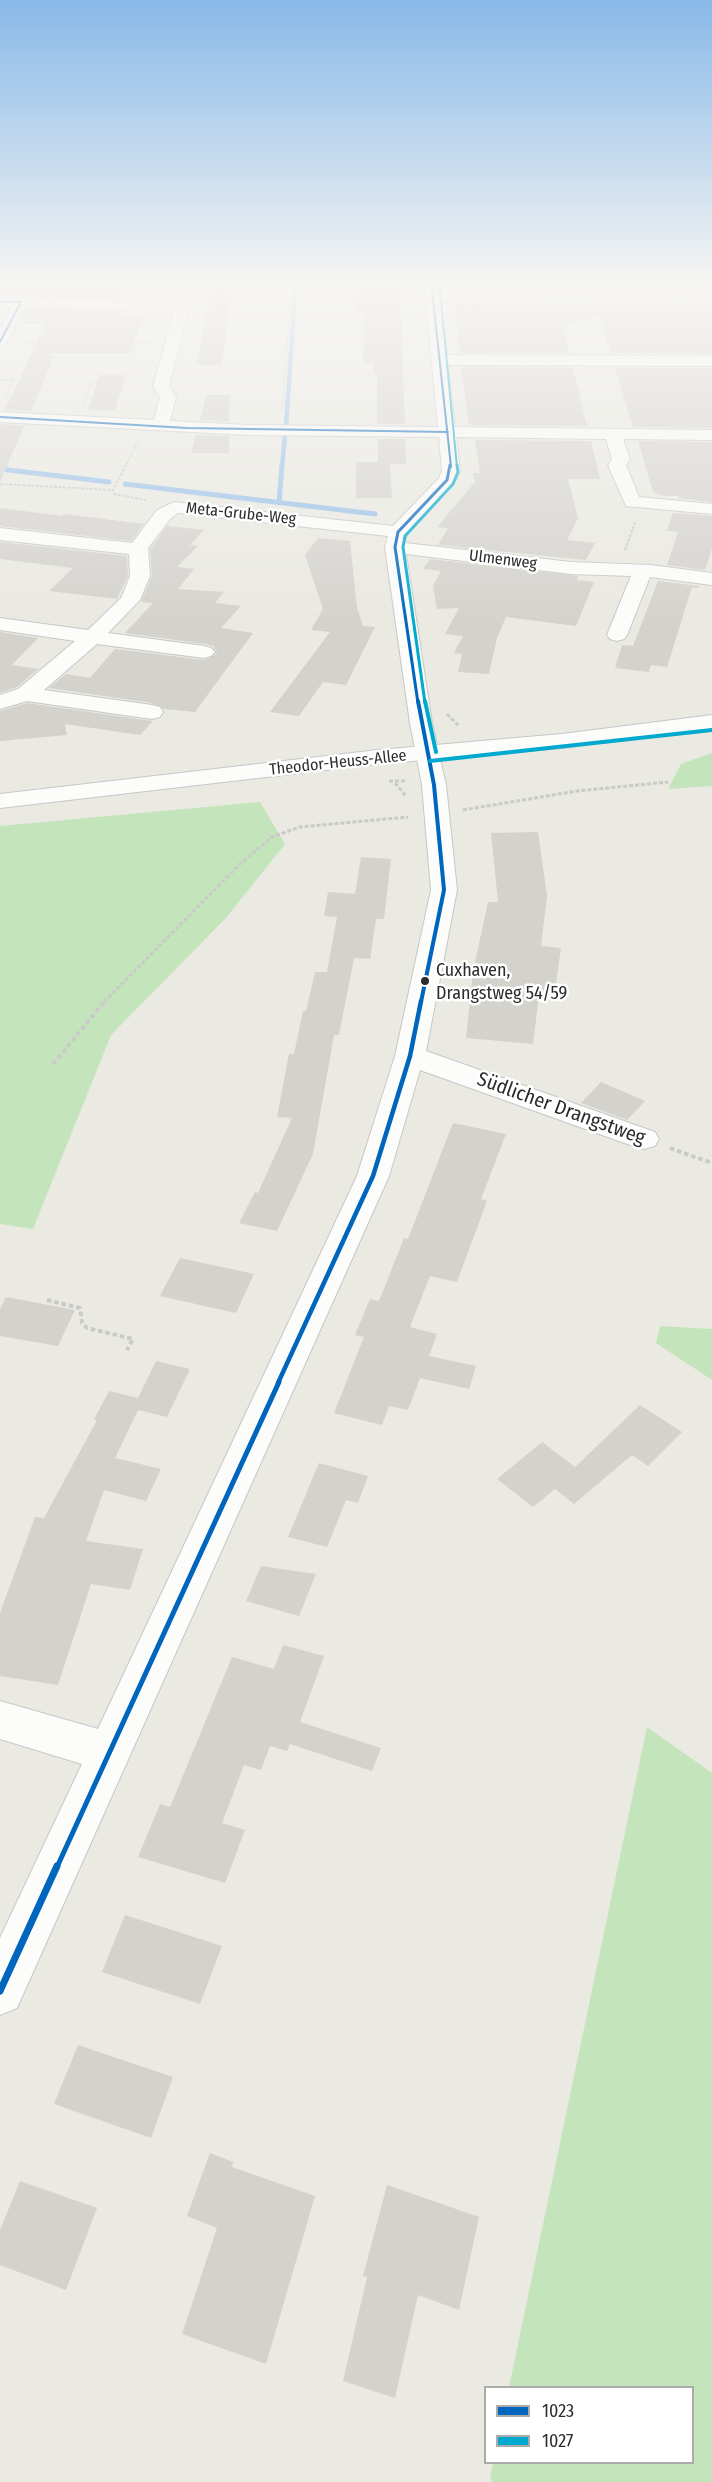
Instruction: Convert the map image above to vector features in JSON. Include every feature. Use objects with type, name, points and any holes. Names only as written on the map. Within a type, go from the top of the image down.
[{"type":"street","points":[[154,425],[168,398],[167,396]]},
{"type":"street","points":[[0,1991],[373,1176],[410,1056],[444,890],[429,754],[421,723],[396,539],[447,480],[451,471],[443,396]]},
{"type":"street","points":[[1,410],[154,425],[248,430],[712,435]]},
{"type":"street","points":[[613,434],[621,459],[617,465],[633,504],[712,509]]},
{"type":"street","name":"Meta-Grube-Weg","points":[[138,548],[164,514],[174,507],[396,539]]},
{"type":"street","points":[[0,534],[123,549],[138,548],[140,576],[130,600],[92,637],[26,694],[0,702]]},
{"type":"street","name":"Ulmenweg","points":[[396,539],[610,571],[712,579]]},
{"type":"street","points":[[617,635],[642,572]]},
{"type":"street","points":[[0,624],[204,652]]},
{"type":"street","points":[[26,694],[152,712]]},
{"type":"street","name":"Theodor-Heuss-Allee","points":[[0,801],[378,757],[562,741],[712,722]]},
{"type":"street","name":"Südlicher Drangstweg","points":[[410,1056],[644,1139]]},
{"type":"street","points":[[0,1720],[110,1752]]},
{"type":"path","points":[[1,410],[7,396]]},
{"type":"path","points":[[282,414],[283,396]]},
{"type":"path","points":[[113,490],[154,425]]},
{"type":"path","points":[[0,484],[113,490]]},
{"type":"path","points":[[113,490],[114,494],[121,497],[167,503],[174,507]]},
{"type":"path","points":[[610,571],[615,556],[626,549],[633,530],[637,518],[633,504]]},
{"type":"path","points":[[437,814],[577,791],[668,782]]},
{"type":"path","points":[[53,1064],[115,988],[241,863],[272,837],[300,827],[389,819]]},
{"type":"path","name":"Südlicher Drangstweg","points":[[644,1139],[712,1163]]},
{"type":"path","points":[[47,1300],[81,1308],[82,1323],[87,1328],[133,1339],[127,1350]]},
{"type":"green space","points":[[712,753],[712,786],[668,789],[681,764]]},
{"type":"green space","points":[[260,802],[285,844],[225,919],[111,1035],[33,1229],[0,1224],[0,826]]},
{"type":"green space","points":[[660,1326],[712,1329],[712,1380],[656,1343]]},
{"type":"green space","points":[[647,1727],[712,1773],[712,2482],[492,2482],[490,2478],[493,2464],[694,2464],[694,2386],[509,2386]]},
{"type":"building","points":[[12,396],[37,396],[31,411],[5,410]]},
{"type":"building","points":[[93,396],[119,396],[115,410],[88,410]]},
{"type":"building","points":[[206,396],[230,396],[229,422],[200,420]]},
{"type":"building","points":[[377,396],[404,396],[405,424],[377,424]]},
{"type":"building","points":[[465,396],[580,396],[587,426],[469,425]]},
{"type":"building","points":[[623,396],[712,396],[712,428],[633,427]]},
{"type":"building","points":[[0,424],[24,426],[0,482]]},
{"type":"building","points":[[196,435],[229,436],[229,453],[191,453]]},
{"type":"building","points":[[378,439],[405,439],[406,464],[390,464],[392,498],[356,498],[356,462],[378,462]]},
{"type":"building","points":[[475,440],[591,441],[600,479],[568,479],[578,518],[567,540],[595,543],[586,560],[438,545],[448,528],[437,527],[475,482],[473,473],[480,473]]},
{"type":"building","points":[[638,441],[712,442],[712,502],[665,496],[653,492]]},
{"type":"building","points":[[0,508],[144,524],[131,541],[0,526]]},
{"type":"building","points":[[673,513],[712,516],[712,548],[705,570],[667,565],[678,532],[667,531]]},
{"type":"building","points":[[167,526],[204,530],[190,545],[198,546],[177,567],[194,569],[178,589],[224,592],[215,603],[241,606],[221,628],[253,633],[195,712],[164,709],[152,703],[49,688],[66,674],[90,678],[115,649],[204,660],[217,654],[213,646],[205,644],[125,633],[153,603],[141,602],[152,576],[150,549]]},
{"type":"building","points":[[318,538],[350,541],[357,608],[363,626],[375,627],[346,685],[323,682],[299,716],[270,712],[330,632],[311,630],[323,609],[305,555]]},
{"type":"building","points":[[0,542],[127,556],[128,576],[117,599],[49,591],[73,568],[0,559]]},
{"type":"building","points":[[430,559],[578,576],[577,580],[594,582],[576,626],[506,617],[497,638],[489,674],[458,672],[462,654],[454,653],[463,636],[445,634],[459,608],[437,609],[433,586],[441,571],[423,569]]},
{"type":"building","points":[[658,581],[699,586],[699,588],[692,587],[667,667],[651,665],[649,672],[615,668],[622,645],[633,646]]},
{"type":"building","points":[[0,632],[38,638],[12,665],[38,669],[17,687],[0,693]]},
{"type":"building","points":[[27,703],[153,721],[140,735],[65,724],[67,735],[0,741],[0,711]]},
{"type":"building","points":[[538,832],[547,896],[541,946],[561,948],[554,997],[539,995],[533,1044],[466,1038],[473,972],[488,902],[498,902],[491,833]]},
{"type":"building","points":[[361,857],[391,859],[384,919],[376,919],[370,959],[354,958],[339,1035],[334,1035],[313,1154],[277,1231],[239,1223],[255,1192],[258,1193],[292,1118],[277,1117],[289,1054],[294,1054],[303,1011],[306,1011],[315,972],[327,972],[337,917],[324,916],[328,892],[355,894]]},
{"type":"building","points":[[601,1082],[645,1101],[627,1120],[581,1103]]},
{"type":"building","points":[[453,1123],[506,1134],[481,1199],[487,1201],[457,1282],[430,1276],[410,1327],[437,1334],[429,1356],[476,1366],[469,1389],[420,1378],[408,1410],[389,1406],[382,1425],[334,1413],[364,1337],[355,1335],[370,1299],[379,1301],[404,1238],[408,1239]]},
{"type":"building","points":[[180,1258],[254,1274],[236,1313],[160,1296]]},
{"type":"building","points":[[6,1297],[75,1310],[58,1346],[0,1336],[0,1309]]},
{"type":"building","points":[[156,1361],[190,1369],[167,1417],[138,1410],[115,1458],[161,1469],[146,1501],[104,1490],[86,1541],[143,1549],[130,1590],[91,1584],[58,1685],[0,1676],[0,1613],[35,1517],[44,1518],[97,1420],[94,1419],[109,1391],[138,1398]]},
{"type":"building","points":[[640,1405],[682,1432],[648,1466],[632,1455],[574,1504],[555,1489],[533,1507],[497,1479],[542,1442],[575,1467]]},
{"type":"building","points":[[319,1463],[368,1476],[358,1503],[346,1500],[327,1547],[288,1537]]},
{"type":"building","points":[[261,1566],[316,1574],[299,1616],[246,1601]]},
{"type":"building","points":[[283,1645],[324,1656],[300,1722],[381,1748],[372,1771],[290,1744],[287,1751],[270,1746],[261,1770],[244,1765],[222,1823],[245,1830],[225,1883],[138,1857],[160,1804],[170,1807],[232,1657],[274,1669]]},
{"type":"building","points":[[125,1915],[222,1946],[200,2004],[102,1972]]},
{"type":"building","points":[[78,2045],[173,2077],[151,2138],[54,2104]]},
{"type":"building","points":[[210,2153],[233,2162],[232,2167],[315,2196],[266,2364],[182,2334],[217,2228],[187,2216]]},
{"type":"building","points":[[20,2181],[97,2208],[66,2290],[0,2265],[0,2230]]},
{"type":"building","points":[[387,2185],[479,2217],[459,2310],[418,2295],[395,2398],[343,2381],[367,2277],[363,2276]]},
{"type":"waterway","points":[[286,425],[288,396]]},
{"type":"waterway","points":[[282,467],[285,435]]},
{"type":"waterway","points":[[279,502],[282,465]]},
{"type":"waterway","points":[[0,469],[109,482]]},
{"type":"waterway","points":[[125,484],[279,502]]},
{"type":"waterway","points":[[279,502],[375,514]]},
{"type":"transit line","name":"1023","points":[[0,1991],[373,1176],[410,1056],[444,890],[434,785],[421,723],[395,547],[398,532],[447,480],[451,471],[443,396]]},
{"type":"transit line","name":"1027","points":[[436,752],[428,722],[403,547],[405,536],[453,484],[458,472],[450,396]]},
{"type":"transit line","name":"1023","points":[[0,417],[187,428],[448,432]]},
{"type":"transit line","name":"1027","points":[[430,761],[712,730]]},
{"type":"place","name":"Cuxhaven, Drangstweg 54/59","points":[[425,981]]}]
